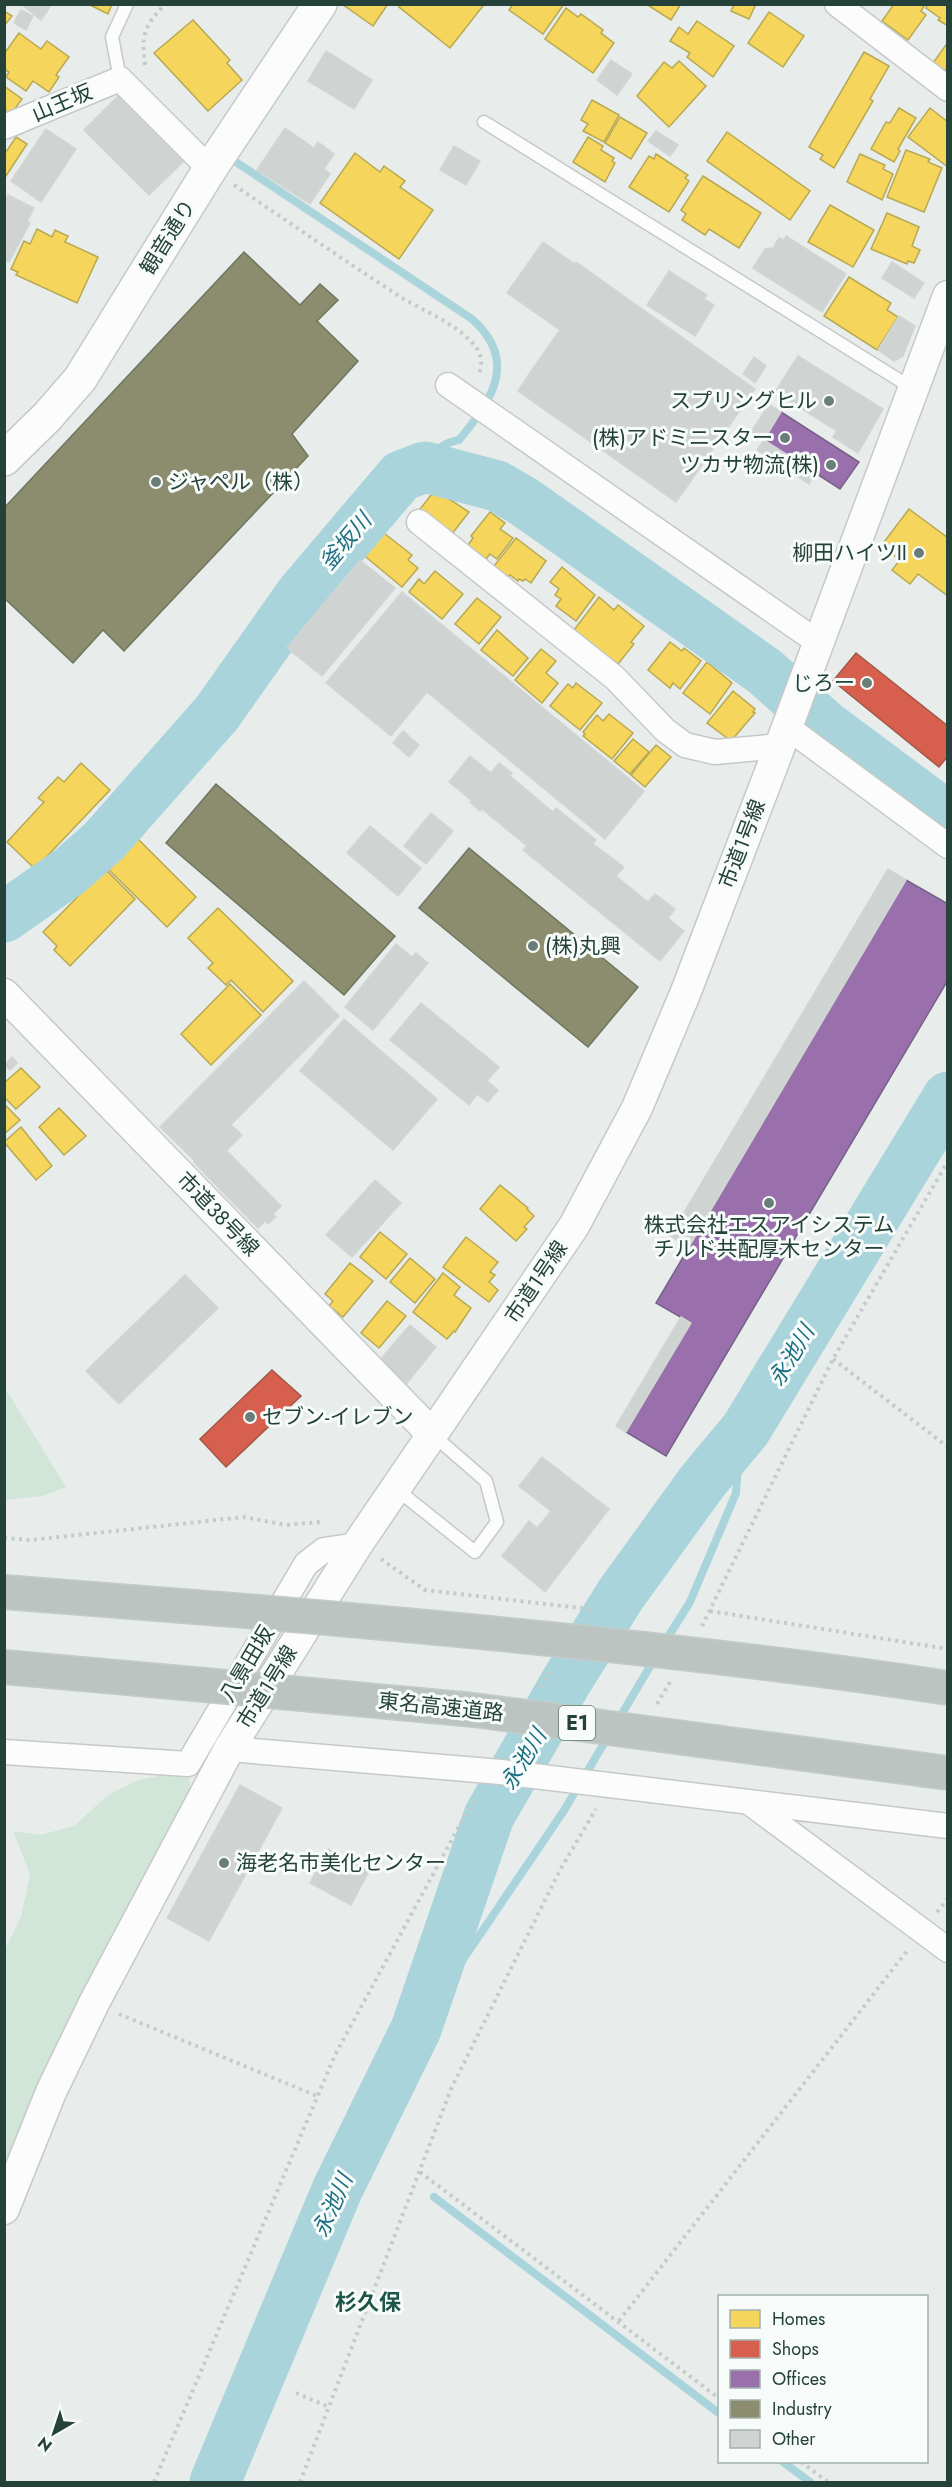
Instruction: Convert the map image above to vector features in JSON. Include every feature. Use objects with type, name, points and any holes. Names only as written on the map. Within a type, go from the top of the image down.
[{"type":"highway","points":[[4,1592],[494,1632],[836,1671],[948,1688]]},
{"type":"highway","name":"東名高速道路","points":[[4,1667],[474,1710],[948,1773]]},
{"type":"main road","name":"観音通り","points":[[4,459],[47,417],[80,378],[210,169],[320,4]]},
{"type":"street","points":[[837,4],[948,89]]},
{"type":"street","name":"山王坂","points":[[4,127],[120,79]]},
{"type":"street","points":[[120,79],[210,169]]},
{"type":"street","name":"市道1号線","points":[[4,2209],[51,2092],[94,2003],[229,1749],[357,1545],[574,1226],[637,1108],[685,994],[948,296]]},
{"type":"street","points":[[469,400],[819,643]]},
{"type":"street","points":[[419,522],[615,678],[665,730],[685,745],[716,752],[786,729],[948,846]]},
{"type":"street","name":"市道38号線","points":[[4,994],[432,1434]]},
{"type":"street","name":"八景田坂","points":[[4,1752],[188,1764],[306,1564],[324,1550],[357,1545]]},
{"type":"street","points":[[229,1749],[495,1772],[948,1826]]},
{"type":"street","points":[[749,1802],[948,1950]]},
{"type":"lane","points":[[120,79],[112,37],[127,4]]},
{"type":"lane","points":[[484,122],[913,388]]},
{"type":"lane","points":[[395,1488],[475,1552],[497,1522],[486,1480],[432,1434]]},
{"type":"path","points":[[146,74],[143,49],[144,30],[165,4]]},
{"type":"path","points":[[210,169],[403,298],[459,332],[475,346],[481,356],[481,370],[469,400]]},
{"type":"path","points":[[699,1632],[833,1359],[948,1161]]},
{"type":"path","points":[[833,1359],[948,1447]]},
{"type":"path","points":[[4,1538],[31,1540],[244,1517],[286,1525],[330,1522]]},
{"type":"path","points":[[710,1611],[948,1648]]},
{"type":"path","points":[[652,1713],[675,1672]]},
{"type":"path","points":[[154,2482],[335,2055],[495,1772]]},
{"type":"path","points":[[300,2482],[451,2089],[602,1784]]},
{"type":"path","points":[[619,2321],[948,1898]]},
{"type":"path","points":[[94,2003],[317,2096]]},
{"type":"path","points":[[420,2172],[718,2397]]},
{"type":"path","points":[[296,2393],[329,2407]]},
{"type":"path","points":[[802,2463],[828,2482]]},
{"type":"green space","points":[[4,1388],[66,1487],[43,1496],[5,1500]]},
{"type":"green space","points":[[164,1775],[189,1778],[192,1798],[5,2217],[5,1949],[21,1917],[30,1874],[13,1831],[40,1835],[74,1826],[108,1795],[138,1780]]},
{"type":"building: Homes","points":[[88,4],[112,4],[108,14]]},
{"type":"building: Homes","points":[[342,4],[388,4],[373,26]]},
{"type":"building: Homes","points":[[401,4],[480,4],[483,6],[450,48],[399,7]]},
{"type":"building: Homes","points":[[513,4],[564,4],[543,34],[509,10]]},
{"type":"building: Homes","points":[[646,4],[681,4],[671,20]]},
{"type":"building: Homes","points":[[734,4],[756,4],[749,19],[731,11]]},
{"type":"building: Homes","points":[[894,4],[925,5],[921,11],[926,15],[908,40],[882,21]]},
{"type":"building: Homes","points":[[928,4],[948,4],[948,26],[926,8]]},
{"type":"building: Homes","points":[[566,8],[578,17],[581,14],[603,30],[601,33],[614,43],[593,73],[545,39]]},
{"type":"building: Homes","points":[[4,11],[12,16],[4,26]]},
{"type":"building: Homes","points":[[769,12],[804,36],[783,67],[748,43]]},
{"type":"building: Homes","points":[[193,20],[230,60],[227,63],[242,80],[208,111],[154,53]]},
{"type":"building: Homes","points":[[697,21],[734,46],[713,77],[687,57],[690,53],[670,41],[679,27],[688,34]]},
{"type":"building: Homes","points":[[19,33],[41,49],[47,41],[69,57],[56,75],[59,77],[49,92],[33,81],[26,91],[6,77],[9,72],[4,69],[4,54]]},
{"type":"building: Homes","points":[[948,42],[948,67],[944,71],[933,63]]},
{"type":"building: Homes","points":[[864,52],[889,66],[870,99],[873,101],[834,168],[820,159],[823,155],[809,147]]},
{"type":"building: Homes","points":[[679,61],[706,86],[669,127],[637,96],[664,62],[672,68]]},
{"type":"building: Homes","points":[[4,86],[22,99],[11,114],[8,112],[6,115]]},
{"type":"building: Homes","points":[[592,100],[619,115],[604,142],[583,131],[588,124],[581,120]]},
{"type":"building: Homes","points":[[899,108],[916,118],[898,149],[900,151],[894,162],[871,149],[886,122],[890,123]]},
{"type":"building: Homes","points":[[930,108],[948,122],[948,167],[908,137]]},
{"type":"building: Homes","points":[[620,117],[647,133],[631,159],[605,143]]},
{"type":"building: Homes","points":[[727,132],[810,191],[790,220],[707,161]]},
{"type":"building: Homes","points":[[16,137],[27,144],[4,179],[4,151],[6,152]]},
{"type":"building: Homes","points":[[588,137],[603,146],[601,150],[614,158],[612,161],[615,163],[605,182],[573,162]]},
{"type":"building: Homes","points":[[906,150],[930,159],[928,162],[942,168],[924,212],[887,197]]},
{"type":"building: Homes","points":[[355,153],[380,172],[384,166],[405,181],[400,187],[433,210],[399,259],[320,203]]},
{"type":"building: Homes","points":[[656,154],[688,175],[685,178],[689,181],[669,212],[629,187],[649,156],[654,159]]},
{"type":"building: Homes","points":[[860,154],[885,165],[883,169],[893,174],[882,200],[847,182]]},
{"type":"building: Homes","points":[[703,176],[761,213],[739,248],[709,229],[705,235],[682,220],[686,214],[681,210]]},
{"type":"building: Homes","points":[[830,205],[874,230],[853,267],[808,242]]},
{"type":"building: Homes","points":[[887,213],[919,227],[912,246],[920,250],[914,263],[908,261],[907,264],[871,249]]},
{"type":"building: Homes","points":[[37,229],[52,237],[55,230],[68,236],[65,242],[98,257],[77,303],[16,275],[18,272],[11,269],[24,241],[30,244]]},
{"type":"building: Homes","points":[[849,277],[891,303],[887,310],[898,317],[877,350],[824,316]]},
{"type":"building: Homes","points":[[435,490],[469,512],[452,534],[420,509]]},
{"type":"building: Homes","name":"柳田ハイツII","points":[[909,509],[948,538],[948,596],[918,574],[910,584],[892,570],[900,560],[881,546]]},
{"type":"building: Homes","points":[[490,512],[505,523],[500,529],[513,538],[497,559],[490,554],[486,559],[468,545],[473,538],[471,536]]},
{"type":"building: Homes","points":[[380,530],[412,555],[408,560],[418,568],[402,587],[361,553]]},
{"type":"building: Homes","points":[[516,538],[546,561],[531,583],[525,579],[518,581],[510,575],[508,577],[494,566]]},
{"type":"building: Homes","points":[[562,567],[595,595],[576,621],[556,606],[561,599],[555,595],[559,589],[550,582]]},
{"type":"building: Homes","points":[[435,571],[463,594],[442,619],[409,592],[419,579],[424,584]]},
{"type":"building: Homes","points":[[599,597],[614,610],[618,605],[644,626],[631,642],[634,644],[618,664],[574,630]]},
{"type":"building: Homes","points":[[477,598],[501,617],[479,644],[455,624]]},
{"type":"building: Homes","points":[[497,630],[528,658],[513,676],[481,650]]},
{"type":"building: Homes","points":[[670,642],[682,651],[684,648],[701,661],[680,689],[673,683],[670,688],[648,670]]},
{"type":"building: Homes","points":[[541,649],[556,661],[546,673],[558,683],[542,703],[515,680]]},
{"type":"building: Homes","points":[[707,662],[732,683],[710,714],[683,693]]},
{"type":"building: Homes","points":[[576,683],[602,703],[580,730],[550,706],[568,684],[573,688]]},
{"type":"building: Homes","points":[[733,691],[755,709],[753,712],[755,713],[731,741],[707,723]]},
{"type":"building: Homes","points":[[609,714],[633,733],[612,759],[583,736],[585,734],[583,732],[597,715],[603,721]]},
{"type":"building: Homes","points":[[633,739],[649,752],[630,774],[614,761]]},
{"type":"building: Homes","points":[[656,745],[671,757],[645,787],[631,775]]},
{"type":"building: Homes","points":[[81,763],[110,790],[35,869],[7,842],[44,802],[38,798],[58,777],[64,782]]},
{"type":"building: Homes","points":[[135,836],[196,897],[167,927],[105,866]]},
{"type":"building: Homes","points":[[105,869],[135,899],[70,966],[54,950],[57,946],[43,932]]},
{"type":"building: Homes","points":[[218,908],[293,981],[263,1012],[231,980],[226,985],[208,968],[213,963],[188,938]]},
{"type":"building: Homes","points":[[230,984],[261,1015],[211,1065],[181,1034]]},
{"type":"building: Homes","points":[[21,1068],[40,1087],[16,1109],[4,1097],[4,1083]]},
{"type":"building: Homes","points":[[4,1104],[20,1120],[4,1134]]},
{"type":"building: Homes","points":[[59,1108],[86,1136],[64,1155],[39,1127]]},
{"type":"building: Homes","points":[[21,1127],[52,1166],[36,1180],[4,1142]]},
{"type":"building: Homes","points":[[500,1185],[528,1208],[534,1216],[524,1227],[527,1229],[516,1241],[480,1209]]},
{"type":"building: Homes","points":[[380,1232],[407,1254],[386,1279],[360,1257]]},
{"type":"building: Homes","points":[[466,1237],[498,1262],[490,1272],[495,1275],[489,1282],[498,1290],[489,1302],[443,1267]]},
{"type":"building: Homes","points":[[410,1258],[435,1279],[415,1303],[390,1282]]},
{"type":"building: Homes","points":[[350,1263],[373,1281],[343,1317],[329,1306],[333,1301],[325,1294]]},
{"type":"building: Homes","points":[[443,1273],[460,1287],[454,1295],[471,1308],[455,1332],[447,1339],[413,1312]]},
{"type":"building: Homes","points":[[387,1301],[406,1316],[379,1348],[361,1333]]},
{"type":"building: Shops","points":[[856,653],[948,726],[948,756],[939,767],[833,681]]},
{"type":"building: Shops","name":"セブン-イレブン","points":[[272,1370],[301,1396],[226,1467],[200,1439]]},
{"type":"building: Offices","points":[[781,412],[859,462],[840,489],[764,440]]},
{"type":"building: Offices","points":[[906,880],[948,904],[948,980],[666,1456],[626,1432],[691,1323],[656,1303]]},
{"type":"building: Industry","name":"ジャペル（株）","points":[[244,252],[300,305],[320,284],[338,300],[317,321],[358,361],[292,434],[308,456],[124,651],[103,630],[73,663],[4,598],[4,508]]},
{"type":"building: Industry","points":[[216,784],[395,936],[344,995],[166,843]]},
{"type":"building: Industry","points":[[469,848],[638,987],[588,1047],[419,908]]},
{"type":"building: Other","points":[[21,4],[52,4],[41,20]]},
{"type":"building: Other","points":[[21,10],[33,16],[26,30],[14,23]]},
{"type":"building: Other","points":[[326,51],[372,80],[354,109],[308,81]]},
{"type":"building: Other","points":[[611,60],[632,74],[617,95],[597,80]]},
{"type":"building: Other","points":[[118,96],[183,162],[149,195],[84,130]]},
{"type":"building: Other","points":[[285,128],[314,148],[318,142],[334,154],[324,169],[330,174],[310,204],[257,170]]},
{"type":"building: Other","points":[[46,129],[76,149],[41,202],[11,181]]},
{"type":"building: Other","points":[[656,131],[678,145],[670,156],[648,141]]},
{"type":"building: Other","points":[[454,146],[480,161],[466,185],[440,170]]},
{"type":"building: Other","points":[[8,195],[34,208],[27,222],[30,223],[9,262],[4,260],[4,202]]},
{"type":"building: Other","points":[[786,236],[846,274],[822,312],[753,268],[765,249],[773,248],[779,238],[784,240]]},
{"type":"building: Other","points":[[543,242],[575,264],[576,262],[755,389],[688,485],[554,391],[547,400],[532,390],[539,380],[529,374],[560,330],[507,293]]},
{"type":"building: Other","points":[[892,262],[924,283],[914,298],[882,278]]},
{"type":"building: Other","points":[[669,271],[707,295],[704,299],[714,305],[695,336],[647,305]]},
{"type":"building: Other","points":[[899,316],[915,326],[903,356],[894,361],[878,350]]},
{"type":"building: Other","name":"スプリングヒル","points":[[798,356],[883,409],[858,453],[833,437],[837,431],[775,392]]},
{"type":"building: Other","points":[[754,357],[766,366],[755,383],[743,374]]},
{"type":"building: Other","points":[[529,374],[539,380],[532,390],[547,400],[554,391],[688,485],[676,502],[518,391]]},
{"type":"building: Other","points":[[769,404],[781,412],[764,440],[751,432]]},
{"type":"building: Other","points":[[764,440],[816,473],[809,484],[757,450]]},
{"type":"building: Other","points":[[360,560],[395,588],[322,676],[287,648]]},
{"type":"building: Other","points":[[402,592],[644,791],[605,839],[427,692],[391,736],[326,683]]},
{"type":"building: Other","points":[[403,731],[419,745],[409,757],[393,743]]},
{"type":"building: Other","points":[[470,756],[491,773],[499,763],[512,773],[510,776],[553,812],[556,808],[596,840],[593,844],[624,867],[616,876],[648,902],[655,894],[675,909],[668,918],[684,931],[660,961],[523,850],[527,846],[482,809],[480,811],[470,802],[472,801],[449,782]]},
{"type":"building: Other","points":[[431,813],[453,831],[426,864],[404,846]]},
{"type":"building: Other","points":[[370,826],[421,868],[398,896],[347,853]]},
{"type":"building: Other","points":[[888,869],[906,880],[689,1247],[670,1236]]},
{"type":"building: Other","points":[[396,944],[412,957],[416,953],[428,963],[373,1030],[345,1007]]},
{"type":"building: Other","points":[[304,981],[339,1016],[195,1161],[160,1127]]},
{"type":"building: Other","points":[[421,1003],[499,1067],[487,1081],[498,1090],[488,1102],[477,1094],[469,1105],[390,1040]]},
{"type":"building: Other","points":[[344,1019],[437,1099],[393,1150],[300,1071]]},
{"type":"building: Other","points":[[12,1057],[17,1063],[10,1070],[4,1065]]},
{"type":"building: Other","points":[[231,1125],[242,1135],[204,1173],[194,1162]]},
{"type":"building: Other","points":[[227,1151],[281,1206],[273,1214],[276,1217],[268,1224],[265,1221],[258,1228],[204,1173]]},
{"type":"building: Other","points":[[375,1180],[401,1203],[352,1257],[326,1235]]},
{"type":"building: Other","points":[[185,1275],[218,1308],[119,1404],[86,1371]]},
{"type":"building: Other","points":[[681,1317],[691,1323],[626,1432],[616,1426]]},
{"type":"building: Other","points":[[410,1325],[436,1347],[407,1383],[379,1361]]},
{"type":"building: Other","points":[[542,1457],[609,1509],[545,1592],[502,1556],[529,1521],[537,1528],[551,1511],[519,1486]]},
{"type":"building: Other","name":"海老名市美化センター","points":[[240,1785],[282,1808],[209,1941],[167,1918]]},
{"type":"building: Other","points":[[328,1849],[369,1871],[351,1905],[310,1883]]},
{"type":"waterway","points":[[236,162],[472,319],[486,335],[494,350],[497,365],[496,380],[490,395],[482,410],[459,440],[447,443],[439,449],[425,467]]},
{"type":"waterway","name":"釜坂川","points":[[4,917],[70,871],[104,841],[217,713],[301,594],[401,476],[425,467],[497,486],[523,501],[764,671],[827,727],[948,817]]},
{"type":"waterway","name":"永池川","points":[[215,2482],[337,2190],[416,2029],[489,1816],[566,1682],[621,1594],[702,1482],[746,1429],[948,1097]]},
{"type":"waterway","points":[[663,1645],[690,1602],[736,1493],[740,1438]]},
{"type":"waterway","points":[[617,1722],[655,1658]]},
{"type":"waterway","points":[[416,2029],[563,1812],[609,1735]]},
{"type":"waterway","points":[[434,2197],[718,2412]]},
{"type":"waterway","points":[[784,2463],[810,2482]]},
{"type":"place","name":"スプリングヒル","points":[[829,401]]},
{"type":"place","name":"(株)アドミニスター","points":[[785,438]]},
{"type":"place","name":"ツカサ物流(株)","points":[[831,465]]},
{"type":"place","name":"ジャペル（株）","points":[[156,482]]},
{"type":"place","name":"柳田ハイツII","points":[[919,553]]},
{"type":"place","name":"じろー","points":[[867,683]]},
{"type":"place","name":"(株)丸興","points":[[533,946]]},
{"type":"place","name":"株式会社エスアイシステム チルド共配厚木センター","points":[[769,1203]]},
{"type":"place","name":"セブン-イレブン","points":[[250,1417]]},
{"type":"place","name":"海老名市美化センター","points":[[224,1863]]},
{"type":"district","name":"杉久保","points":[[368,2302]]}]
